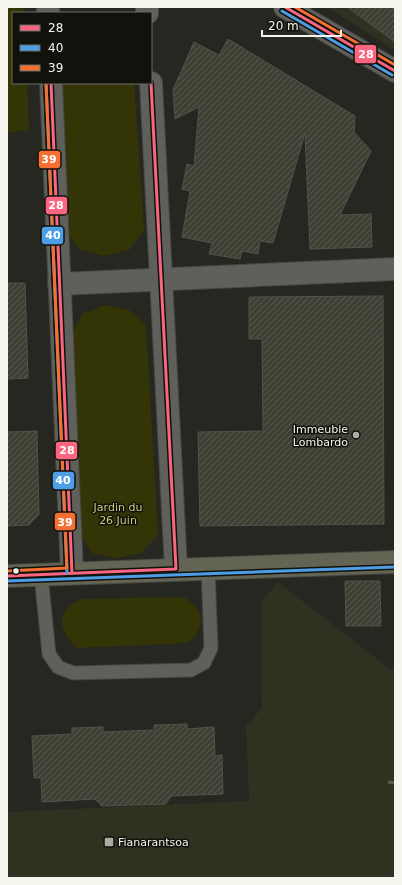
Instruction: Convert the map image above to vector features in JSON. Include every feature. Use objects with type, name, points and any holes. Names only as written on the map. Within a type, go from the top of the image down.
[{"type":"main road","points":[[7,576],[395,562]]},
{"type":"street","points":[[285,7],[395,71]]},
{"type":"street","points":[[51,84],[72,573]]},
{"type":"street","points":[[151,84],[176,569]]},
{"type":"street","points":[[60,284],[395,269]]},
{"type":"lane","points":[[41,575],[49,654],[58,667],[73,673],[191,670],[204,663],[211,648],[208,568]]},
{"type":"shaded area","points":[[326,7],[395,7],[395,50],[330,9]]},
{"type":"shaded area","points":[[278,582],[390,669],[395,670],[395,878],[7,878],[7,812],[249,801],[246,726],[262,708],[261,602]]},
{"type":"green space","points":[[7,7],[24,7],[25,12],[12,12],[12,84],[27,84],[29,131],[7,132]]},
{"type":"green space","points":[[58,84],[134,84],[144,230],[129,250],[104,256],[79,249],[66,230]]},
{"type":"green space","name":"Jardin du 26 Juin","points":[[105,305],[129,310],[146,325],[158,535],[141,553],[117,558],[92,553],[80,533],[73,332],[83,314]]},
{"type":"green space","points":[[183,597],[195,607],[201,618],[198,631],[187,643],[77,648],[70,641],[63,627],[62,620],[67,608],[83,599]]},
{"type":"building","points":[[347,7],[395,7],[395,42]]},
{"type":"building","points":[[228,39],[355,116],[354,132],[371,151],[340,215],[371,214],[372,247],[310,249],[305,133],[273,243],[260,241],[258,254],[242,251],[240,259],[209,254],[212,243],[182,237],[190,191],[182,189],[187,164],[194,166],[199,107],[175,119],[173,90],[194,42],[219,55]]},
{"type":"building","points":[[7,283],[25,283],[28,378],[7,379]]},
{"type":"building","points":[[383,296],[384,524],[200,526],[198,432],[263,431],[262,339],[249,339],[249,297]]},
{"type":"building","points":[[37,431],[39,514],[29,525],[7,526],[7,432]]},
{"type":"building","points":[[345,581],[380,581],[381,626],[346,626]]},
{"type":"building","points":[[187,724],[187,729],[214,727],[215,756],[222,755],[223,794],[171,796],[166,804],[102,806],[95,799],[42,802],[41,778],[34,778],[32,736],[72,734],[72,728],[103,727],[103,732],[154,730],[154,725]]},
{"type":"railway","points":[[388,782],[395,783]]},
{"type":"transit line","name":"28","points":[[285,7],[395,71]]},
{"type":"transit line","name":"39","points":[[295,7],[395,65]]},
{"type":"transit line","name":"40","points":[[282,11],[392,75]]},
{"type":"transit line","name":"40","points":[[46,84],[67,573]]},
{"type":"transit line","name":"39","points":[[7,571],[67,568],[46,84]]},
{"type":"transit line","name":"28","points":[[51,84],[72,573]]},
{"type":"transit line","name":"28","points":[[7,576],[176,569],[151,84]]},
{"type":"transit line","name":"40","points":[[7,581],[395,567]]},
{"type":"place","name":"Immeuble Lombardo","points":[[356,435]]},
{"type":"place","name":"Fianarantsoa","points":[[109,842]]}]
